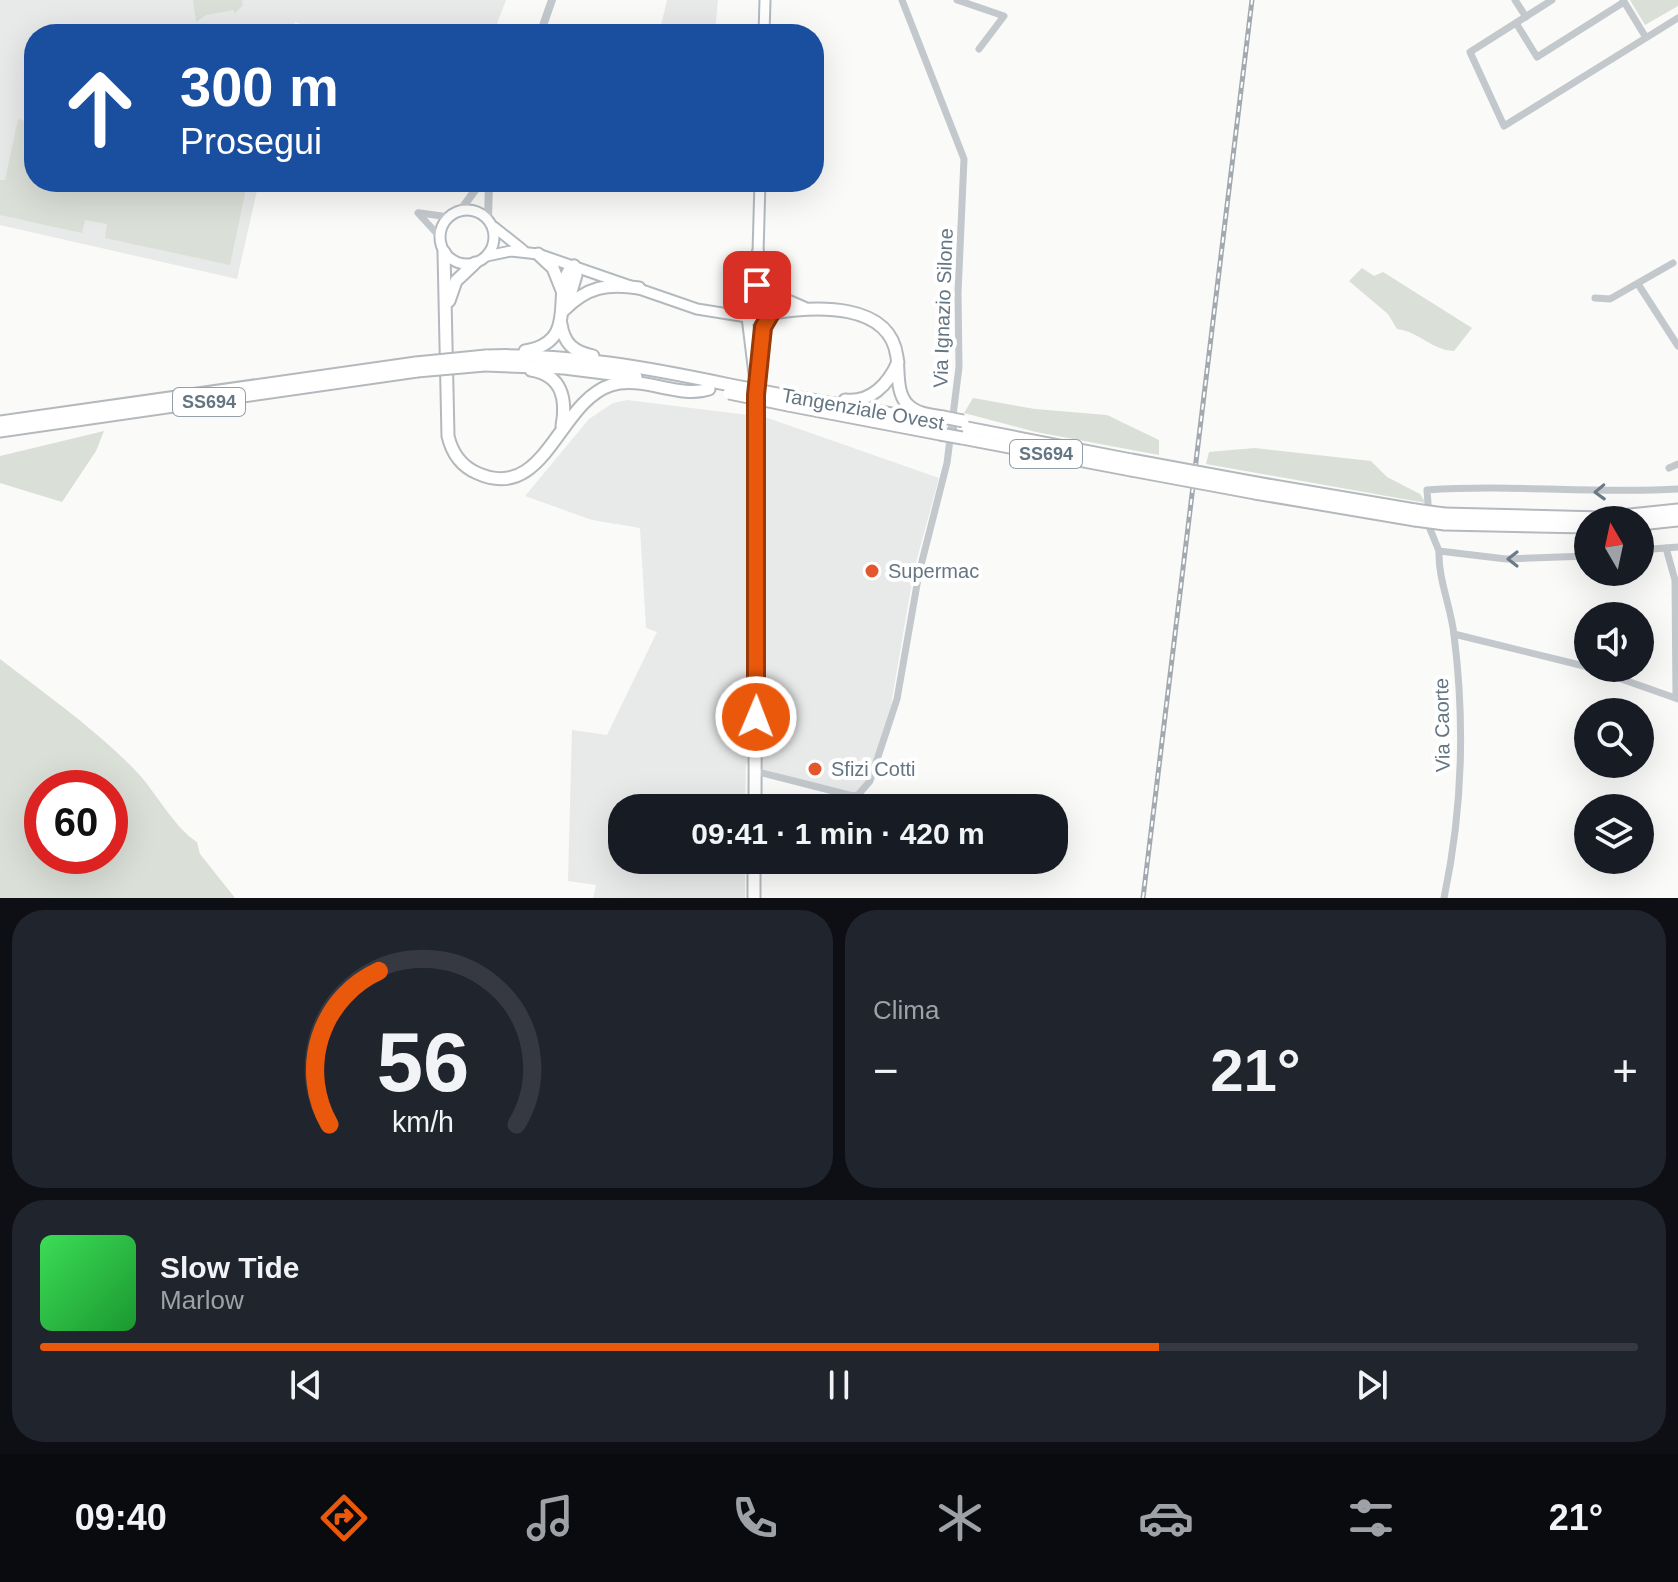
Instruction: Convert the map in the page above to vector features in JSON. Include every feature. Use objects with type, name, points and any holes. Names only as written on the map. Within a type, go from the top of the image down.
[{"type":"main road","points":[[764,3],[764,24]]},
{"type":"main road","points":[[697,309],[720,310],[740,299],[752,286],[758,253],[760,192]]},
{"type":"main road","points":[[564,297],[553,268],[505,239],[475,211],[460,211],[449,217],[440,237],[444,252],[448,436],[461,462],[474,472],[490,477],[520,475],[540,462],[587,399],[613,385],[633,382],[709,389]]},
{"type":"main road","points":[[487,256],[495,238],[490,222]]},
{"type":"main road","points":[[444,252],[461,264],[475,263]]},
{"type":"main road","points":[[446,314],[456,281],[475,263],[487,256],[532,253],[697,309],[757,320],[808,310],[849,313],[879,322],[894,340],[900,390],[908,405],[942,425],[962,429]]},
{"type":"main road","points":[[756,395],[763,327],[770,316],[771,291],[758,253]]},
{"type":"main road","points":[[564,310],[567,273],[574,266]]},
{"type":"main road","points":[[574,266],[576,275],[561,324],[565,340],[580,353],[689,373],[694,377]]},
{"type":"main road","points":[[752,286],[771,291],[808,310]]},
{"type":"main road","points":[[564,310],[578,296],[598,287],[639,288]]},
{"type":"main road","points":[[740,299],[747,317],[756,395],[755,794]]},
{"type":"main road","points":[[561,324],[538,348],[491,352],[488,362],[542,372],[554,381],[566,403],[561,430]]},
{"type":"main road","name":"Tangenziale Ovest","points":[[0,422],[416,367],[547,357],[694,377],[729,389]]},
{"type":"main road","name":"Tangenziale Ovest","points":[[488,362],[597,370],[942,425]]},
{"type":"main road","points":[[790,399],[850,401],[867,398],[889,379],[898,362]]},
{"type":"main road","name":"Tangenziale Ovest","points":[[0,433],[416,367]]},
{"type":"main road","name":"Tangenziale Ovest","points":[[962,429],[994,427],[999,434],[1131,465]]},
{"type":"main road","name":"Tangenziale Ovest","points":[[962,429],[1131,465],[1415,515],[1574,526]]},
{"type":"main road","name":"Tangenziale Ovest","points":[[1444,519],[1655,513],[1678,508]]},
{"type":"main road","points":[[1654,523],[1675,521]]},
{"type":"main road","points":[[754,874],[754,898]]},
{"type":"street","points":[[544,24],[552,0]]},
{"type":"street","name":"Via Ignazio Silone","points":[[755,771],[853,796],[858,795],[870,781],[897,699],[919,573],[947,463],[959,367],[964,159],[902,0]]},
{"type":"street","points":[[957,0],[1004,16],[979,49]]},
{"type":"street","points":[[1515,0],[1526,17]]},
{"type":"street","points":[[1552,0],[1470,52],[1504,126],[1678,18]]},
{"type":"street","points":[[1516,23],[1537,57],[1623,1],[1645,36]]},
{"type":"street","points":[[1530,2],[1536,11]]},
{"type":"street","points":[[460,211],[474,192]]},
{"type":"street","points":[[489,192],[490,222]]},
{"type":"street","points":[[440,237],[418,213],[449,217]]},
{"type":"street","points":[[1595,298],[1610,299],[1673,263]]},
{"type":"street","points":[[1638,284],[1678,346]]},
{"type":"street","points":[[750,340],[757,355],[762,356]]},
{"type":"street","points":[[1669,468],[1678,464]]},
{"type":"street","name":"Via Caorte","points":[[1444,898],[1454,849],[1459,774],[1454,634],[1439,551],[1430,529],[1427,490],[1462,487],[1583,493],[1678,489]]},
{"type":"street","points":[[1654,549],[1678,547]]},
{"type":"street","points":[[1630,682],[1677,698],[1675,580],[1666,548]]},
{"type":"street","points":[[1439,551],[1506,559],[1574,557]]},
{"type":"street","points":[[1454,634],[1574,664]]},
{"type":"shaded area","points":[[0,0],[506,0],[497,24],[24,24],[24,192],[257,192],[237,279],[0,225]]},
{"type":"shaded area","points":[[193,0],[242,0],[243,5],[234,14],[234,10],[206,15],[196,22]]},
{"type":"shaded area","points":[[667,0],[718,0],[716,24],[661,24]]},
{"type":"shaded area","points":[[1630,0],[1678,0],[1678,6],[1645,25]]},
{"type":"shaded area","points":[[18,119],[24,121],[24,192],[245,192],[230,265],[105,238],[107,224],[85,220],[82,233],[0,215],[0,180],[5,180]]},
{"type":"shaded area","points":[[1362,268],[1374,276],[1383,272],[1472,328],[1454,351],[1439,348],[1397,329],[1388,314],[1349,281]]},
{"type":"shaded area","points":[[973,398],[1035,409],[1107,415],[1159,440],[1159,455],[1036,432],[964,413]]},
{"type":"shaded area","points":[[627,400],[765,417],[939,478],[914,570],[891,705],[869,776],[857,792],[846,793],[746,764],[745,794],[608,794],[608,874],[745,874],[745,898],[593,898],[596,885],[568,881],[572,730],[607,735],[657,632],[646,628],[640,528],[592,520],[525,496],[589,419],[613,403]]},
{"type":"shaded area","points":[[104,431],[96,451],[62,502],[0,483],[0,456]]},
{"type":"shaded area","points":[[1255,448],[1371,461],[1387,477],[1420,494],[1426,503],[1206,464],[1209,452]]},
{"type":"shaded area","points":[[0,659],[86,725],[134,769],[180,828],[197,842],[200,854],[235,898],[0,898]]},
{"type":"railway","points":[[1143,898],[1252,0]]},
{"type":"place","name":"Supermac","points":[[872,571]]},
{"type":"place","name":"Sfizi Cotti","points":[[815,769]]},
{"type":"route","points":[[756,717],[756,395],[762,365],[763,327],[776,305],[771,291],[757,285]]}]
